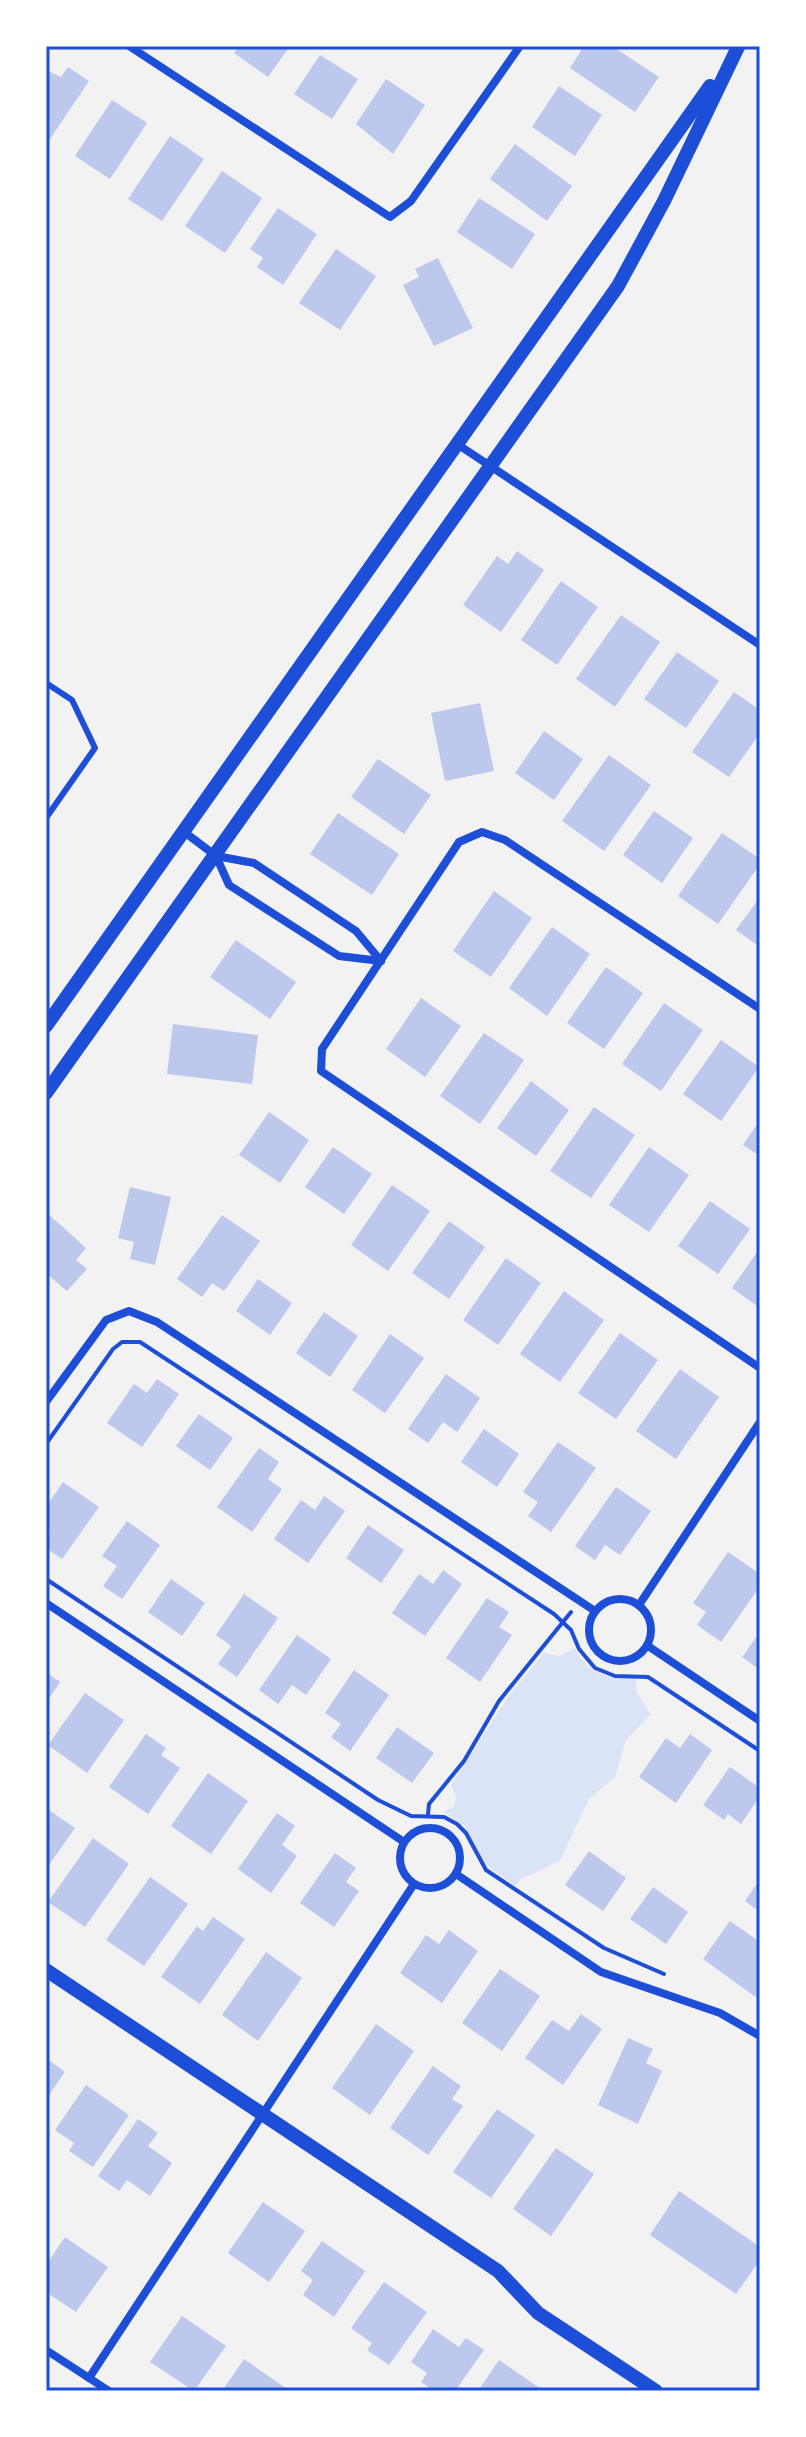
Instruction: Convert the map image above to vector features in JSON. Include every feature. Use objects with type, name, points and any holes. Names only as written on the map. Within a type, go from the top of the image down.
[{"type":"street","points":[[129,46],[390,217],[411,201],[520,46]]},
{"type":"street","points":[[46,1026],[738,46]]},
{"type":"street","points":[[46,1093],[618,286],[664,201],[738,46]]},
{"type":"street","points":[[456,444],[760,645]]},
{"type":"street","points":[[183,831],[216,856],[229,885],[339,956],[381,961]]},
{"type":"street","points":[[760,1009],[505,840],[482,832],[459,842],[322,1049],[321,1071],[760,1368]]},
{"type":"street","points":[[216,856],[247,859],[254,863],[356,931],[381,961]]},
{"type":"street","points":[[46,1402],[106,1320],[129,1311],[157,1322],[595,1611]]},
{"type":"street","points":[[639,1605],[760,1422]]},
{"type":"street","points":[[619,1599],[639,1605],[652,1627],[648,1646],[625,1662],[599,1654],[590,1637],[595,1611],[619,1599]]},
{"type":"street","points":[[46,1603],[404,1842]]},
{"type":"street","points":[[648,1646],[760,1721]]},
{"type":"street","points":[[431,1828],[450,1835],[460,1854],[456,1874],[450,1881],[433,1889],[414,1884],[407,1878],[400,1861],[404,1842],[420,1829],[431,1828]]},
{"type":"street","points":[[456,1874],[601,1972],[720,2013],[760,2036]]},
{"type":"street","points":[[89,2378],[414,1884]]},
{"type":"street","points":[[46,1970],[498,2271],[538,2313],[656,2391]]},
{"type":"street","points":[[46,2350],[109,2391]]},
{"type":"lane","points":[[46,683],[72,700],[95,748],[46,818]]},
{"type":"path","points":[[46,1444],[113,1349],[122,1342],[140,1342],[564,1622],[586,1660],[595,1668],[615,1676],[648,1677],[760,1751]]},
{"type":"path","points":[[46,1579],[378,1800],[411,1816],[428,1814],[457,1824],[466,1833],[478,1861],[497,1878],[604,1948],[665,1974]]},
{"type":"path","points":[[428,1814],[429,1804],[464,1761],[499,1701],[564,1622]]},
{"type":"shaded area","points":[[575,1648],[586,1664],[600,1674],[635,1678],[637,1693],[651,1714],[626,1740],[615,1777],[589,1799],[560,1861],[521,1879],[515,1886],[483,1862],[465,1826],[443,1812],[454,1807],[456,1797],[451,1785],[510,1694],[544,1653],[560,1656]]},
{"type":"building","points":[[239,46],[290,46],[268,77],[234,53]]},
{"type":"building","points":[[584,46],[612,46],[659,77],[635,112],[570,68]]},
{"type":"building","points":[[320,55],[358,79],[332,119],[294,94]]},
{"type":"building","points":[[68,67],[89,81],[50,139],[46,136],[46,70],[61,77]]},
{"type":"building","points":[[386,79],[425,105],[393,154],[356,124]]},
{"type":"building","points":[[559,86],[602,115],[575,156],[532,127]]},
{"type":"building","points":[[112,100],[147,123],[110,179],[75,156]]},
{"type":"building","points":[[170,136],[204,159],[162,221],[128,199]]},
{"type":"building","points":[[515,144],[572,186],[547,221],[490,179]]},
{"type":"building","points":[[222,171],[262,198],[225,253],[185,226]]},
{"type":"building","points":[[479,198],[535,234],[512,269],[457,232]]},
{"type":"building","points":[[278,208],[317,234],[283,285],[257,267],[263,258],[250,249]]},
{"type":"building","points":[[336,249],[376,276],[340,330],[299,303]]},
{"type":"building","points":[[438,258],[473,328],[434,346],[403,285],[419,277],[415,269]]},
{"type":"building","points":[[517,551],[544,570],[501,632],[463,605],[497,556],[508,564]]},
{"type":"building","points":[[561,581],[598,607],[557,665],[521,640]]},
{"type":"building","points":[[621,615],[660,642],[615,707],[576,679]]},
{"type":"building","points":[[677,652],[719,681],[686,728],[644,699]]},
{"type":"building","points":[[734,692],[760,710],[760,733],[729,777],[692,752]]},
{"type":"building","points":[[480,703],[494,771],[445,781],[431,713]]},
{"type":"building","points":[[544,731],[583,759],[554,800],[515,773]]},
{"type":"building","points":[[609,755],[651,785],[604,851],[562,821]]},
{"type":"building","points":[[378,759],[431,795],[404,834],[351,797]]},
{"type":"building","points":[[654,811],[693,838],[662,883],[623,855]]},
{"type":"building","points":[[338,813],[399,854],[372,895],[310,854]]},
{"type":"building","points":[[722,833],[760,859],[760,864],[718,924],[678,896]]},
{"type":"building","points":[[494,891],[532,918],[491,977],[453,951]]},
{"type":"building","points":[[760,897],[760,947],[736,930]]},
{"type":"building","points":[[552,927],[590,954],[547,1016],[509,988]]},
{"type":"building","points":[[236,940],[296,982],[270,1019],[210,977]]},
{"type":"building","points":[[606,967],[643,993],[604,1049],[567,1023]]},
{"type":"building","points":[[421,998],[461,1026],[425,1077],[386,1049]]},
{"type":"building","points":[[664,1003],[703,1030],[661,1091],[622,1064]]},
{"type":"building","points":[[173,1024],[258,1035],[252,1084],[167,1074]]},
{"type":"building","points":[[484,1033],[524,1060],[480,1124],[440,1096]]},
{"type":"building","points":[[721,1040],[759,1067],[721,1121],[683,1094]]},
{"type":"building","points":[[531,1081],[569,1110],[536,1156],[497,1128]]},
{"type":"building","points":[[594,1107],[635,1135],[591,1198],[550,1171]]},
{"type":"building","points":[[269,1112],[309,1140],[280,1183],[239,1155]]},
{"type":"building","points":[[760,1120],[760,1156],[743,1145]]},
{"type":"building","points":[[333,1147],[372,1174],[344,1214],[305,1187]]},
{"type":"building","points":[[649,1147],[689,1175],[649,1232],[609,1205]]},
{"type":"building","points":[[392,1185],[430,1211],[388,1271],[351,1245]]},
{"type":"building","points":[[130,1187],[171,1197],[155,1265],[130,1259],[134,1242],[118,1238]]},
{"type":"building","points":[[710,1201],[750,1229],[718,1274],[678,1246]]},
{"type":"building","points":[[46,1212],[86,1248],[76,1260],[87,1269],[67,1291],[46,1273]]},
{"type":"building","points":[[222,1215],[260,1241],[224,1291],[212,1283],[202,1297],[177,1279]]},
{"type":"building","points":[[449,1221],[485,1247],[449,1299],[412,1273]]},
{"type":"building","points":[[760,1248],[760,1308],[732,1288]]},
{"type":"building","points":[[506,1258],[541,1283],[498,1345],[463,1320]]},
{"type":"building","points":[[258,1279],[292,1303],[270,1335],[236,1311]]},
{"type":"building","points":[[564,1291],[604,1320],[560,1382],[520,1354]]},
{"type":"building","points":[[324,1312],[358,1336],[330,1377],[296,1353]]},
{"type":"building","points":[[620,1333],[658,1360],[616,1419],[578,1393]]},
{"type":"building","points":[[390,1334],[424,1358],[385,1413],[352,1390]]},
{"type":"building","points":[[680,1369],[719,1397],[676,1459],[636,1431]]},
{"type":"building","points":[[446,1374],[480,1398],[457,1432],[443,1422],[428,1443],[408,1429]]},
{"type":"building","points":[[157,1379],[179,1394],[142,1447],[107,1423],[134,1384],[147,1393]]},
{"type":"building","points":[[199,1414],[233,1438],[210,1470],[176,1446]]},
{"type":"building","points":[[484,1429],[519,1454],[497,1487],[461,1462]]},
{"type":"building","points":[[558,1442],[596,1468],[551,1532],[528,1516],[538,1502],[523,1492]]},
{"type":"building","points":[[259,1448],[279,1462],[268,1479],[282,1489],[252,1532],[217,1507]]},
{"type":"building","points":[[63,1482],[99,1507],[62,1559],[46,1548],[50,1529],[46,1527],[46,1507]]},
{"type":"building","points":[[616,1487],[651,1511],[620,1555],[605,1545],[595,1560],[575,1546]]},
{"type":"building","points":[[324,1496],[345,1511],[308,1563],[274,1539],[301,1500],[315,1510]]},
{"type":"building","points":[[127,1521],[160,1545],[122,1599],[103,1586],[117,1566],[102,1556]]},
{"type":"building","points":[[368,1525],[404,1550],[381,1583],[346,1558]]},
{"type":"building","points":[[728,1552],[760,1574],[760,1586],[721,1642],[697,1625],[706,1612],[693,1603]]},
{"type":"building","points":[[443,1570],[462,1584],[425,1636],[392,1613],[419,1574],[433,1584]]},
{"type":"building","points":[[171,1579],[205,1603],[182,1636],[148,1612]]},
{"type":"building","points":[[244,1594],[278,1618],[237,1677],[218,1664],[231,1646],[216,1635]]},
{"type":"building","points":[[487,1598],[509,1612],[499,1627],[512,1635],[480,1682],[446,1658]]},
{"type":"building","points":[[760,1632],[760,1670],[742,1657]]},
{"type":"building","points":[[297,1635],[331,1659],[306,1695],[292,1685],[278,1704],[259,1690]]},
{"type":"building","points":[[354,1670],[389,1695],[350,1751],[331,1737],[341,1724],[325,1713]]},
{"type":"building","points":[[46,1672],[60,1682],[46,1703]]},
{"type":"building","points":[[85,1693],[124,1720],[87,1773],[48,1745]]},
{"type":"building","points":[[397,1727],[434,1753],[412,1783],[376,1758]]},
{"type":"building","points":[[146,1734],[166,1748],[161,1755],[180,1768],[148,1814],[109,1787]]},
{"type":"building","points":[[690,1734],[712,1750],[676,1803],[639,1777],[666,1738],[680,1748]]},
{"type":"building","points":[[730,1767],[760,1788],[760,1796],[741,1824],[728,1814],[724,1820],[703,1805]]},
{"type":"building","points":[[208,1773],[248,1801],[211,1854],[171,1826]]},
{"type":"building","points":[[46,1808],[75,1828],[46,1869]]},
{"type":"building","points":[[277,1813],[295,1826],[282,1845],[297,1856],[271,1893],[238,1869]]},
{"type":"building","points":[[93,1838],[129,1864],[85,1927],[48,1902]]},
{"type":"building","points":[[589,1851],[626,1878],[603,1911],[565,1885]]},
{"type":"building","points":[[335,1853],[356,1868],[346,1882],[359,1891],[334,1927],[300,1903]]},
{"type":"building","points":[[150,1877],[188,1904],[144,1966],[106,1940]]},
{"type":"building","points":[[760,1879],[760,1912],[745,1901]]},
{"type":"building","points":[[653,1887],[688,1912],[666,1944],[630,1919]]},
{"type":"building","points":[[213,1917],[245,1939],[200,2004],[161,1977],[197,1926],[203,1931]]},
{"type":"building","points":[[730,1921],[760,1942],[757,1998],[703,1959]]},
{"type":"building","points":[[449,1930],[478,1951],[442,2003],[400,1973],[426,1935],[439,1944]]},
{"type":"building","points":[[266,1952],[302,1978],[258,2041],[222,2015]]},
{"type":"building","points":[[500,1969],[540,1996],[502,2051],[462,2023]]},
{"type":"building","points":[[581,2014],[602,2029],[563,2085],[525,2058],[552,2020],[569,2031]]},
{"type":"building","points":[[376,2024],[414,2051],[370,2115],[332,2088]]},
{"type":"building","points":[[628,2038],[653,2049],[646,2063],[662,2071],[638,2124],[598,2105]]},
{"type":"building","points":[[46,2058],[65,2072],[46,2099]]},
{"type":"building","points":[[433,2066],[461,2086],[452,2099],[463,2106],[428,2155],[390,2128]]},
{"type":"building","points":[[86,2085],[129,2115],[93,2167],[69,2151],[74,2143],[55,2130]]},
{"type":"building","points":[[497,2109],[535,2135],[491,2198],[453,2172]]},
{"type":"building","points":[[138,2119],[158,2133],[148,2146],[172,2163],[150,2196],[127,2180],[119,2191],[98,2176]]},
{"type":"building","points":[[556,2148],[594,2174],[551,2236],[513,2209]]},
{"type":"building","points":[[679,2191],[760,2247],[760,2260],[736,2294],[650,2235]]},
{"type":"building","points":[[263,2202],[305,2231],[269,2282],[228,2253]]},
{"type":"building","points":[[65,2237],[108,2267],[76,2312],[46,2292],[46,2265]]},
{"type":"building","points":[[322,2241],[365,2271],[334,2317],[303,2295],[313,2280],[301,2271]]},
{"type":"building","points":[[384,2282],[427,2312],[389,2365],[367,2350],[372,2343],[351,2328]]},
{"type":"building","points":[[182,2316],[226,2346],[194,2391],[150,2362]]},
{"type":"building","points":[[433,2329],[459,2347],[466,2338],[484,2350],[455,2391],[434,2391],[421,2382],[427,2373],[411,2362]]},
{"type":"building","points":[[244,2359],[287,2389],[286,2391],[222,2391]]},
{"type":"building","points":[[499,2360],[544,2391],[478,2391]]}]
